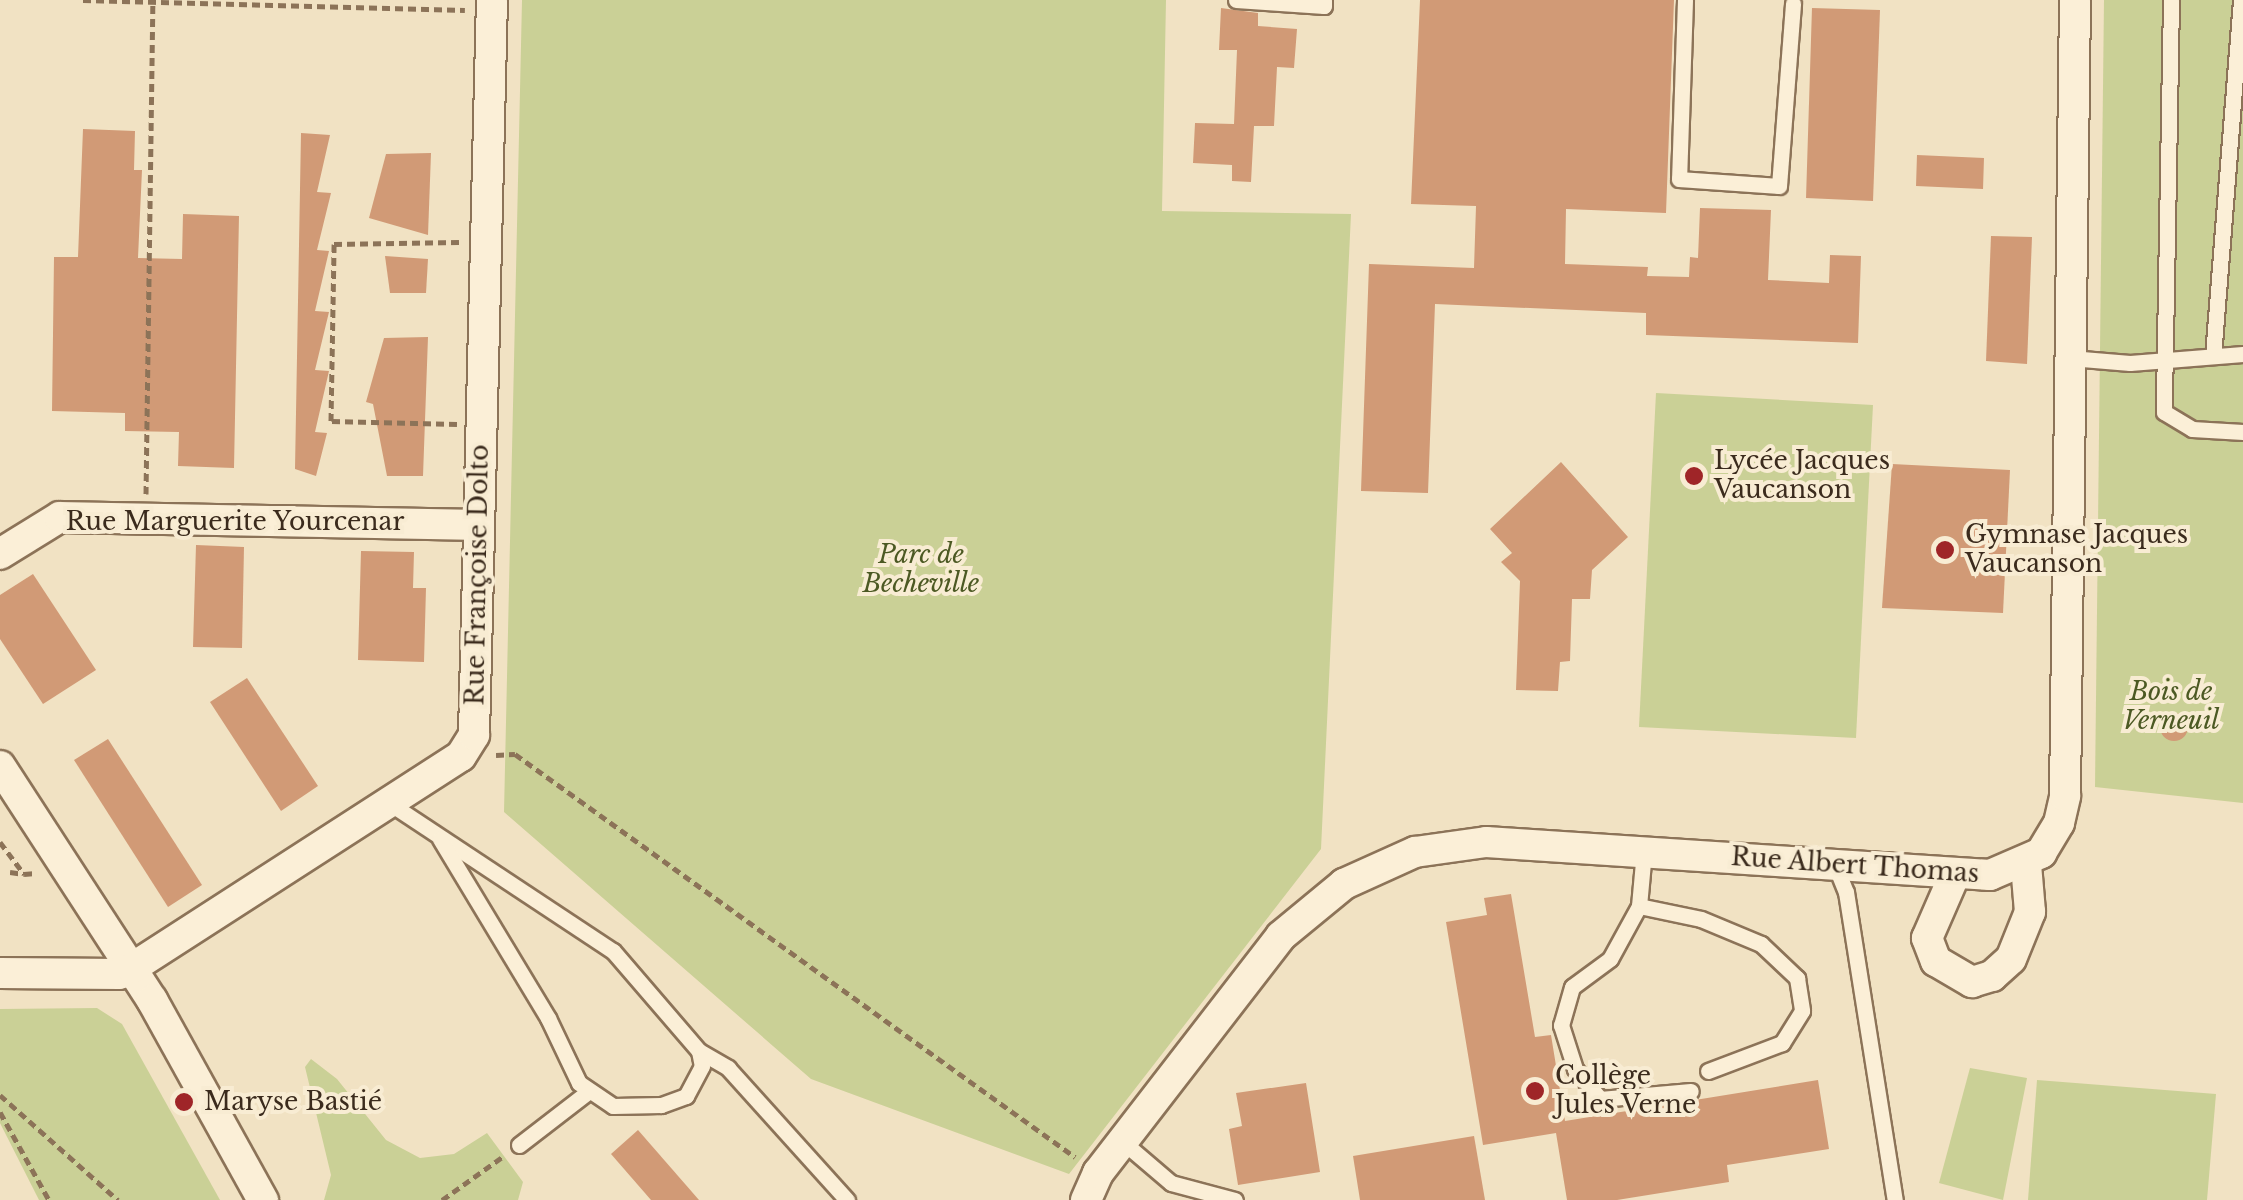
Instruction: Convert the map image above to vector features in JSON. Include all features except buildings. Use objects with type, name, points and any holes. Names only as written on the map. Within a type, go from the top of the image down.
[{"type":"street","points":[[1955,874],[1927,938],[1936,962],[1952,976],[1972,982],[1992,976],[2012,959],[2030,912],[2026,864],[2051,839],[2065,796],[2075,0]]},
{"type":"street","name":"Rue Françoise Dolto","points":[[461,756],[474,736],[492,6]]},
{"type":"street","name":"Rue Marguerite Yourcenar","points":[[0,554],[60,516],[479,525]]},
{"type":"street","points":[[0,972],[118,974],[132,968],[461,756]]},
{"type":"street","points":[[0,766],[132,968],[263,1200]]},
{"type":"street","name":"Rue Albert Thomas","points":[[1092,1187],[1280,936],[1344,884],[1415,852],[1454,845],[1644,852],[1990,875],[2026,864]]},
{"type":"lane","points":[[1236,0],[1324,6],[1324,0]]},
{"type":"lane","points":[[1685,0],[1679,179],[1780,186],[1792,4]]},
{"type":"lane","points":[[2171,0],[2164,412],[2171,421],[2243,432]]},
{"type":"lane","points":[[2214,356],[2242,0]]},
{"type":"lane","points":[[2070,358],[2162,361],[2243,354]]},
{"type":"lane","points":[[389,803],[440,839],[498,870],[613,951],[699,1051],[728,1068],[848,1200]]},
{"type":"lane","points":[[440,839],[588,1091],[632,1108],[686,1096],[702,1066],[699,1051]]},
{"type":"lane","points":[[1644,852],[1639,906],[1610,959],[1572,987],[1562,1003],[1566,1046],[1585,1086],[1600,1099],[1691,1091]]},
{"type":"lane","points":[[1835,865],[1846,892],[1895,1200]]},
{"type":"lane","points":[[1639,906],[1700,919],[1761,944],[1797,978],[1802,1011],[1782,1043],[1708,1071]]},
{"type":"lane","points":[[519,1146],[588,1091]]},
{"type":"lane","points":[[1123,1142],[1171,1182],[1235,1200]]},
{"type":"path","points":[[83,0],[492,6]]},
{"type":"path","points":[[146,518],[153,2]]},
{"type":"path","points":[[482,425],[331,421],[334,244],[487,244]]},
{"type":"path","points":[[461,756],[515,754],[1092,1187]]},
{"type":"path","points":[[0,842],[24,874]]},
{"type":"path","points":[[10,872],[36,873]]},
{"type":"path","points":[[0,1095],[118,1200]]},
{"type":"path","points":[[0,1112],[49,1200]]},
{"type":"path","points":[[442,1200],[519,1146]]},
{"type":"green space","name":"Parc de Becheville","points":[[522,0],[1166,0],[1162,211],[1351,214],[1321,849],[1069,1174],[811,1079],[504,812]]},
{"type":"green space","name":"Bois de Verneuil","points":[[2104,0],[2243,0],[2243,803],[2095,787]]},
{"type":"green space","points":[[1656,393],[1873,405],[1856,738],[1639,727]]},
{"type":"green space","points":[[97,1008],[122,1024],[220,1200],[39,1200],[0,1123],[0,1009]]},
{"type":"green space","points":[[311,1059],[337,1079],[386,1140],[420,1158],[454,1154],[487,1133],[523,1182],[518,1200],[324,1200],[331,1175],[305,1067]]},
{"type":"green space","points":[[1970,1068],[2027,1078],[2003,1200],[1939,1183]]},
{"type":"green space","points":[[2037,1080],[2216,1094],[2207,1200],[2028,1200]]},
{"type":"place","name":"Lycée Jacques Vaucanson","points":[[1694,476]]},
{"type":"place","name":"Gymnase Jacques Vaucanson","points":[[1945,550]]},
{"type":"place","name":"Collège Jules Verne","points":[[1535,1091]]},
{"type":"place","name":"Maryse Bastié","points":[[184,1102]]}]
